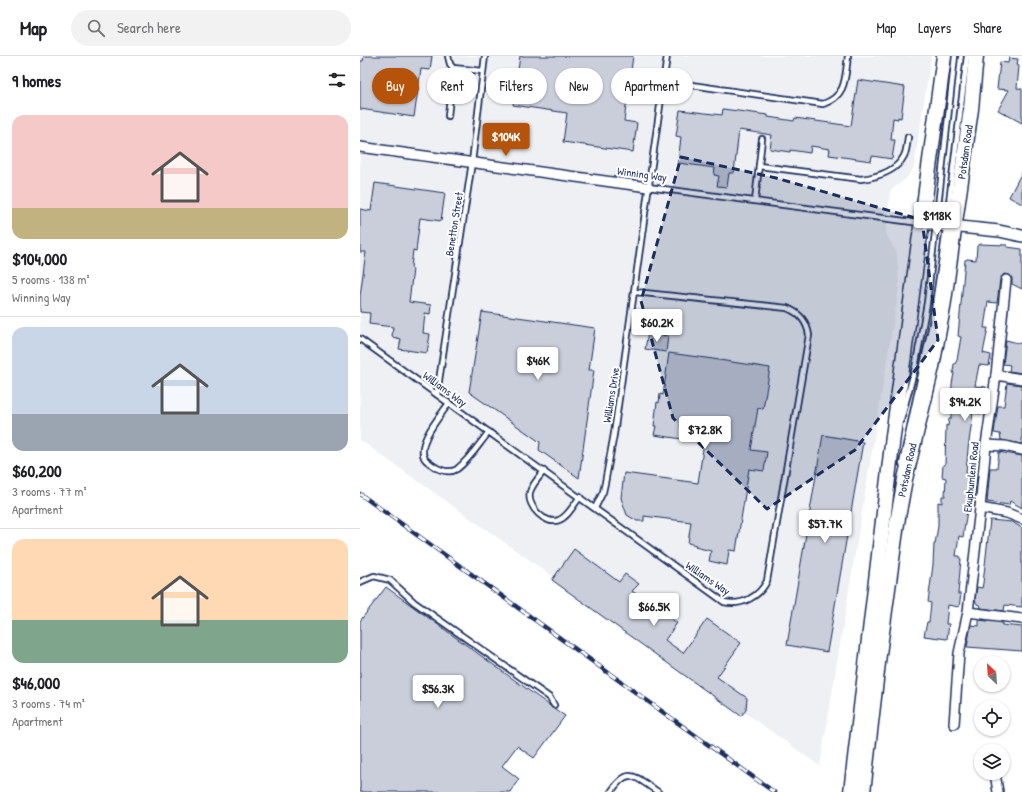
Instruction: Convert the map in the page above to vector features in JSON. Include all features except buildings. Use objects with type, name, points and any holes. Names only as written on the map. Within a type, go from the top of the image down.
[{"type":"main road","name":"Potsdam Road","points":[[856,788],[879,654],[897,523],[905,479],[932,367],[943,308],[939,225],[944,56]]},
{"type":"main road","name":"Potsdam Road","points":[[856,788],[893,436],[976,56]]},
{"type":"street","name":"Winning Way","points":[[360,147],[648,187]]},
{"type":"street","points":[[939,225],[999,231],[1022,236]]},
{"type":"street","name":"Ekuphumleni Road","points":[[954,724],[959,653],[968,612],[1006,280]]},
{"type":"street","points":[[996,375],[1022,380]]},
{"type":"street","points":[[986,445],[1005,446],[1022,450]]},
{"type":"street","points":[[980,508],[1007,513],[1022,519]]},
{"type":"street","points":[[968,612],[1022,618]]},
{"type":"street","points":[[996,780],[998,792]]},
{"type":"lane","points":[[448,56],[450,64],[453,68]]},
{"type":"lane","name":"Benetton Street","points":[[437,394],[472,162],[485,56]]},
{"type":"lane","name":"Williams Drive","points":[[666,68],[667,56]]},
{"type":"lane","points":[[693,85],[823,104],[837,97],[842,90],[845,81],[848,56]]},
{"type":"lane","points":[[900,472],[932,324],[954,56]]},
{"type":"lane","points":[[939,225],[967,56]]},
{"type":"lane","points":[[478,70],[483,71]]},
{"type":"lane","points":[[448,116],[449,104]]},
{"type":"lane","name":"Williams Drive","points":[[595,508],[603,492],[605,483],[635,292],[648,187],[661,104]]},
{"type":"lane","points":[[759,166],[861,179],[875,177],[885,173],[900,162],[905,154],[908,137]]},
{"type":"lane","points":[[755,201],[762,139]]},
{"type":"lane","name":"Winning Way","points":[[648,187],[939,225]]},
{"type":"lane","name":"Williams Way","points":[[360,339],[724,602],[744,602],[764,587],[767,581],[809,335],[807,325],[801,316],[787,308],[635,292]]},
{"type":"lane","points":[[449,403],[424,440],[422,449],[425,459],[437,468],[449,472],[456,469],[490,432]]},
{"type":"lane","points":[[544,471],[530,492],[530,499],[531,504],[537,512],[548,521],[552,522],[561,519],[580,497]]},
{"type":"lane","points":[[360,582],[374,576],[390,580],[414,602],[549,697],[554,705]]},
{"type":"lane","points":[[868,701],[882,594]]},
{"type":"lane","points":[[856,788],[861,754]]},
{"type":"lane","points":[[611,792],[618,781],[625,776],[632,775],[658,792]]},
{"type":"highlighted area","points":[[681,157],[776,178],[922,220],[938,340],[855,450],[767,509],[673,418],[641,301]]},
{"type":"shaded area","points":[[360,56],[931,56],[914,167],[907,178],[890,191],[886,234],[897,254],[899,287],[820,766],[360,440]]},
{"type":"railway","points":[[360,494],[774,792]]}]
